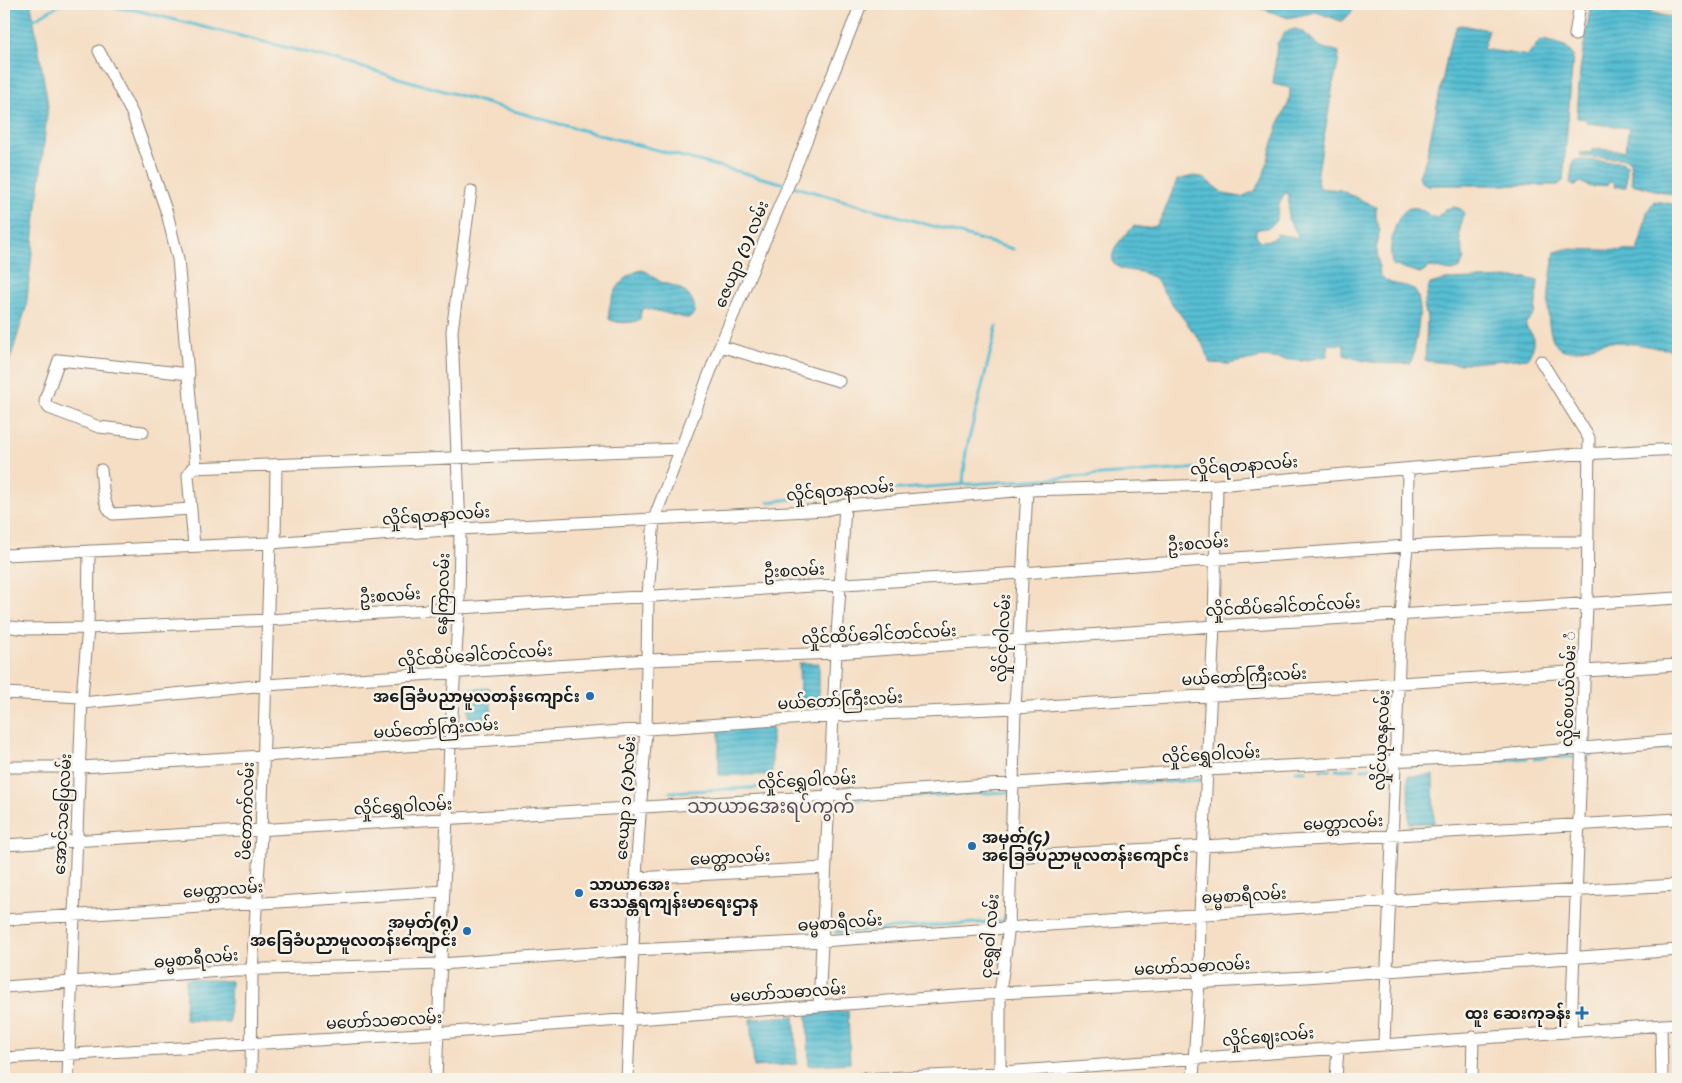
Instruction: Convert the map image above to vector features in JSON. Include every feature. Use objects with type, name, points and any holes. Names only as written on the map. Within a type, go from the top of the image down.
[{"type":"street","name":"ဇေယျာ (၁) လမ်း","points":[[654,519],[720,346],[790,181],[861,4]]},
{"type":"street","points":[[1575,35],[1580,4]]},
{"type":"street","points":[[98,52],[132,112],[167,213],[178,259],[196,468]]},
{"type":"street","name":"နေကြာလမ်း","points":[[436,1079],[450,744],[459,607],[460,529],[452,330],[471,191]]},
{"type":"street","points":[[720,346],[839,381]]},
{"type":"street","points":[[143,432],[99,427],[49,408],[45,402],[46,397],[59,360],[189,374]]},
{"type":"street","name":"လှိုင်စပယ်လမ်း ံ","points":[[1541,361],[1589,438],[1585,671],[1571,1031]]},
{"type":"street","points":[[194,546],[188,475],[189,470],[196,468],[681,449]]},
{"type":"street","name":"လှိုင်ရတနာလမ်း","points":[[4,555],[273,543],[460,529],[826,510],[845,505],[1027,490],[1217,485],[1563,455],[1678,450]]},
{"type":"street","name":"ပိတောက်လမ်း","points":[[251,1079],[252,970],[258,903],[268,620],[276,465]]},
{"type":"street","name":"လှိုင်ယုဇနလမ်း","points":[[1384,1043],[1391,902],[1395,760],[1400,684],[1401,615],[1407,546],[1408,469]]},
{"type":"street","points":[[101,470],[109,512],[114,514],[191,509]]},
{"type":"street","points":[[1193,1079],[1199,981],[1209,694],[1214,626],[1217,485]]},
{"type":"street","name":"လှိုင်ငုဝါလမ်း","points":[[1014,789],[1015,708],[1027,490]]},
{"type":"street","points":[[820,1006],[825,868],[845,505]]},
{"type":"street","name":"ဇေယျာ ၁ (၁)လမ်း","points":[[627,1079],[636,878],[646,728],[648,595],[654,519]]},
{"type":"street","name":"ဦးစလမ်း","points":[[4,626],[26,629],[88,628],[268,620],[1022,573],[1214,558],[1407,546],[1497,542],[1587,542]]},
{"type":"street","name":"အောင်သပြေလမ်း","points":[[68,1079],[82,700],[88,628],[89,551]]},
{"type":"street","name":"လှိုင်ထိပ်ခေါင်တင်လမ်း","points":[[4,693],[82,700],[266,685],[647,660],[836,653],[1214,626],[1678,598]]},
{"type":"street","name":"မယ်တော်ကြီးလမ်း","points":[[4,767],[81,767],[264,756],[450,744],[646,728],[834,716],[1015,708],[1678,665]]},
{"type":"street","name":"လှိုင်ရွှေဝါလမ်း","points":[[4,844],[447,820],[641,806],[1014,789],[1395,760],[1489,756],[1678,740]]},
{"type":"street","name":"ငုရွှေဝါ လမ်း","points":[[1000,1076],[1000,993],[1009,926],[1010,856],[1014,789]]},
{"type":"street","name":"မေတ္တာလမ်း","points":[[1010,856],[1204,844],[1392,836],[1430,831],[1678,818]]},
{"type":"street","name":"မေတ္တာလမ်း","points":[[636,878],[825,868]]},
{"type":"street","name":"ဓမ္မစာရီလမ်း","points":[[4,987],[72,984],[252,970],[441,964],[633,950],[822,940],[1009,926],[1678,885]]},
{"type":"street","name":"မေတ္တာလမ်း","points":[[4,920],[444,891]]},
{"type":"street","points":[[1574,956],[1678,950]]},
{"type":"street","name":"မဟော်သဓာလမ်း","points":[[4,1058],[438,1033],[1000,993],[1199,981],[1306,977],[1574,956]]},
{"type":"street","name":"လှိုင်ဈေးလမ်း","points":[[861,1079],[1000,1076],[1338,1046],[1678,1024]]},
{"type":"street","points":[[1661,1025],[1662,1079]]},
{"type":"street","points":[[1472,1079],[1473,1037]]},
{"type":"street","points":[[1336,1079],[1338,1046]]},
{"type":"water","points":[[4,4],[31,4],[48,105],[26,308],[4,379]]},
{"type":"water","points":[[1257,4],[1354,4],[1354,7],[1352,12],[1341,21],[1316,12],[1288,18],[1258,7]]},
{"type":"water","points":[[1593,4],[1630,7],[1678,19],[1678,196],[1632,184],[1630,162],[1625,158],[1581,157],[1580,153],[1592,152],[1592,149],[1625,151],[1629,128],[1587,123],[1587,119],[1577,118],[1580,70],[1590,10]]},
{"type":"water","points":[[1462,25],[1489,30],[1483,49],[1528,56],[1540,40],[1554,42],[1570,51],[1573,55],[1563,181],[1558,185],[1428,185],[1421,182],[1419,176],[1426,159],[1450,43],[1457,26]]},
{"type":"water","points":[[1295,29],[1307,35],[1323,48],[1339,52],[1317,182],[1320,188],[1340,190],[1376,207],[1376,220],[1380,230],[1376,244],[1380,275],[1389,282],[1412,289],[1418,297],[1418,323],[1413,357],[1410,363],[1368,362],[1344,355],[1344,345],[1329,344],[1327,356],[1301,361],[1263,357],[1229,364],[1210,363],[1202,343],[1155,278],[1141,272],[1121,269],[1113,263],[1116,247],[1134,226],[1146,228],[1156,226],[1163,215],[1177,180],[1193,176],[1202,177],[1224,194],[1241,197],[1255,191],[1263,177],[1278,125],[1289,102],[1290,88],[1273,84],[1277,44],[1285,32]],"holes":[[[1286,193],[1289,194],[1288,219],[1298,235],[1297,238],[1277,234],[1272,240],[1261,241],[1256,236],[1256,230],[1268,228],[1274,223],[1282,197]]]},
{"type":"water","points":[[1573,161],[1622,162],[1627,165],[1626,187],[1614,187],[1615,183],[1609,182],[1607,185],[1591,187],[1580,182],[1574,186],[1570,183]]},
{"type":"water","points":[[1654,201],[1678,205],[1678,351],[1618,342],[1598,344],[1570,351],[1556,345],[1551,334],[1548,306],[1555,252],[1566,249],[1638,251],[1647,212]]},
{"type":"water","points":[[1414,207],[1436,218],[1445,209],[1454,207],[1461,209],[1464,214],[1459,233],[1464,259],[1459,269],[1452,271],[1430,267],[1420,273],[1393,265],[1391,243],[1393,234],[1400,217],[1405,211]]},
{"type":"water","points":[[641,270],[665,284],[675,286],[685,292],[692,300],[695,309],[690,318],[645,308],[641,311],[640,319],[633,322],[620,323],[609,319],[610,304],[617,289],[627,277]]},
{"type":"water","points":[[1526,278],[1538,281],[1535,313],[1526,323],[1526,327],[1533,336],[1533,348],[1528,358],[1459,364],[1425,361],[1427,319],[1424,304],[1430,284],[1444,280]]},
{"type":"water","points":[[799,663],[819,663],[819,706],[800,707]]},
{"type":"water","points":[[490,688],[492,724],[470,726],[467,689]]},
{"type":"water","points":[[719,728],[772,728],[772,775],[719,775]]},
{"type":"water","points":[[1433,775],[1434,823],[1409,823],[1408,776]]},
{"type":"water","points":[[186,979],[231,981],[229,1022],[185,1020]]},
{"type":"water","points":[[848,1011],[850,1063],[809,1065],[807,1013]]},
{"type":"water","points":[[794,1016],[797,1064],[754,1067],[750,1019]]},
{"type":"waterway","points":[[33,20],[61,4]]},
{"type":"waterway","points":[[90,4],[135,10],[329,58],[563,125],[789,185],[1013,249]]},
{"type":"waterway","points":[[963,483],[966,451],[997,326]]},
{"type":"waterway","points":[[829,494],[1216,467]]},
{"type":"waterway","points":[[768,502],[822,495]]},
{"type":"waterway","points":[[1647,750],[1678,748]]},
{"type":"waterway","points":[[1617,751],[1641,751]]},
{"type":"waterway","points":[[1588,757],[1596,752]]},
{"type":"waterway","points":[[1534,758],[1546,757]]},
{"type":"waterway","points":[[1555,757],[1576,757]]},
{"type":"waterway","points":[[1497,761],[1527,758]]},
{"type":"waterway","points":[[1476,763],[1490,762]]},
{"type":"waterway","points":[[1448,764],[1469,763]]},
{"type":"waterway","points":[[1409,766],[1443,764]]},
{"type":"waterway","points":[[1362,769],[1391,768]]},
{"type":"waterway","points":[[1336,770],[1354,769]]},
{"type":"waterway","points":[[1321,770],[1330,770]]},
{"type":"waterway","points":[[1296,771],[1306,771]]},
{"type":"waterway","points":[[1164,782],[1201,780]]},
{"type":"waterway","points":[[1130,783],[1151,782]]},
{"type":"waterway","points":[[1154,782],[1159,782]]},
{"type":"waterway","points":[[1114,784],[1126,783]]},
{"type":"waterway","points":[[670,792],[825,784]]},
{"type":"waterway","points":[[1101,785],[1110,784]]},
{"type":"waterway","points":[[1042,787],[1077,785]]},
{"type":"waterway","points":[[1085,785],[1097,785]]},
{"type":"waterway","points":[[897,797],[1009,792],[1009,794]]},
{"type":"waterway","points":[[831,802],[872,799]]},
{"type":"waterway","points":[[836,932],[1004,921],[1004,918]]},
{"type":"place","name":"အခြေခံပညာမူလတန်းကျောင်း","points":[[590,696]]},
{"type":"place","name":"အမှတ်(၄) အခြေခံပညာမူလတန်းကျောင်း","points":[[972,846]]},
{"type":"place","name":"သာယာအေး ဒေသန္တရကျန်းမာရေးဌာန","points":[[579,893]]},
{"type":"place","name":"အမှတ်(၅) အခြေခံပညာမူလတန်းကျောင်း","points":[[467,931]]},
{"type":"place","name":"ထူး ဆေးကုခန်း","points":[[1582,1013]]},
{"type":"district","name":"သာယာအေးရပ်ကွက်","points":[[771,806]]}]
